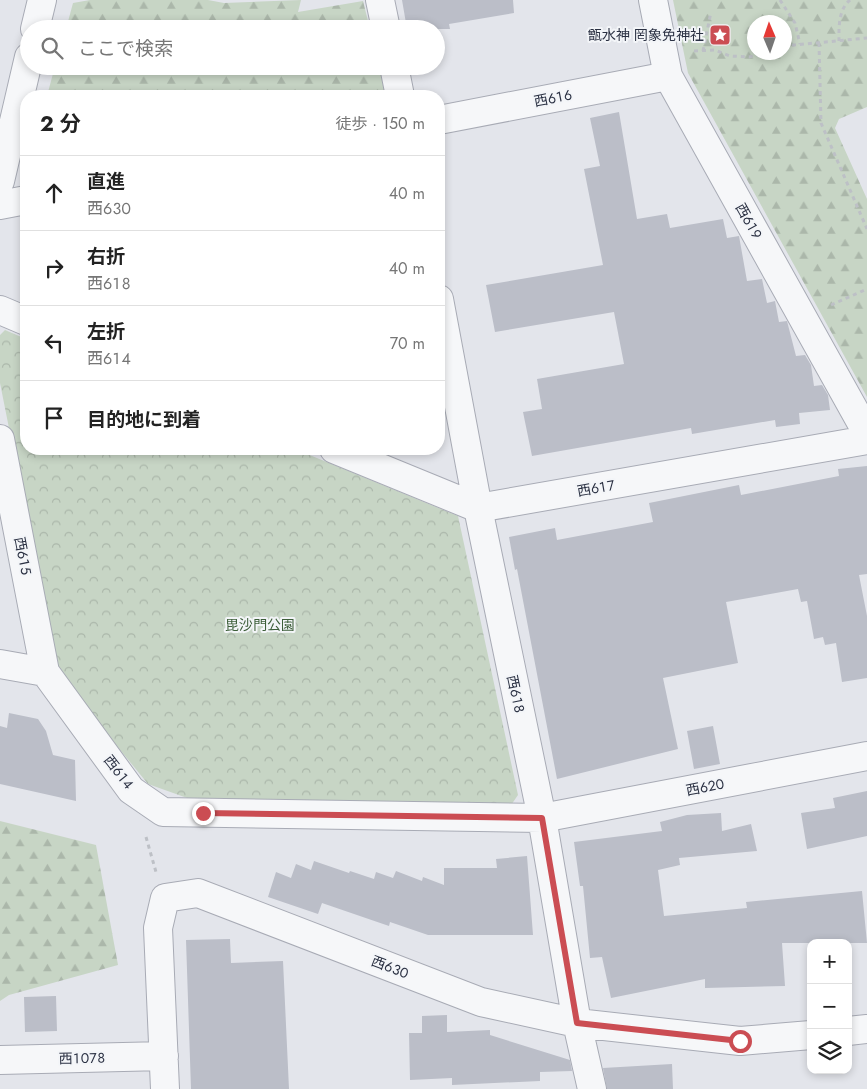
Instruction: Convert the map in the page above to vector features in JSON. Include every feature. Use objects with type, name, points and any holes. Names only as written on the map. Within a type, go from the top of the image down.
[{"type":"street","points":[[37,20],[42,0]]},
{"type":"street","points":[[380,0],[384,20]]},
{"type":"street","name":"西６１９","points":[[654,0],[666,64],[802,317],[867,433]]},
{"type":"street","name":"西６１６","points":[[445,119],[666,64]]},
{"type":"street","points":[[21,90],[25,75]]},
{"type":"street","points":[[396,75],[399,90]]},
{"type":"street","points":[[0,181],[20,95]]},
{"type":"street","points":[[0,205],[20,201]]},
{"type":"street","points":[[0,310],[20,318]]},
{"type":"street","name":"西６１８","points":[[445,331],[478,508],[542,818],[577,1023],[592,1089]]},
{"type":"street","name":"西６１５","points":[[0,439],[45,672]]},
{"type":"street","name":"西６１７","points":[[478,508],[867,440]]},
{"type":"street","points":[[349,455],[478,508]]},
{"type":"street","points":[[0,664],[45,672]]},
{"type":"street","name":"西６１４","points":[[45,672],[131,790],[162,812],[542,818]]},
{"type":"street","name":"西６２０","points":[[542,818],[867,756]]},
{"type":"street","name":"西６３０","points":[[165,898],[198,893],[481,1002],[577,1023],[740,1041],[807,1034]]},
{"type":"street","points":[[165,898],[158,928],[165,1089]]},
{"type":"street","points":[[852,1031],[867,1029]]},
{"type":"street","name":"西１０７８","points":[[0,1060],[164,1056]]},
{"type":"path","points":[[780,0],[795,23],[800,44]]},
{"type":"path","points":[[839,41],[840,19],[846,3],[850,0]]},
{"type":"path","points":[[703,51],[710,12]]},
{"type":"path","points":[[792,45],[867,38]]},
{"type":"path","points":[[819,43],[821,123],[867,229]]},
{"type":"path","points":[[666,64],[703,51],[715,50],[730,56],[747,57]]},
{"type":"path","points":[[802,317],[867,289]]},
{"type":"path","points":[[145,835],[165,898]]},
{"type":"green space","points":[[90,0],[208,0],[224,3],[301,0],[298,12],[363,1],[368,20],[68,20],[73,3]]},
{"type":"green space","points":[[673,0],[867,0],[867,107],[839,119],[835,128],[867,199],[867,397],[688,73]]},
{"type":"green space","points":[[53,75],[381,75],[385,90],[49,90]]},
{"type":"green space","name":"毘沙門公園","points":[[5,330],[20,336],[20,455],[310,455],[458,516],[518,795],[509,808],[190,799],[148,784],[58,674],[0,383],[0,335]]},
{"type":"green space","points":[[0,821],[96,845],[118,965],[9,995],[0,1001]]},
{"type":"building","points":[[402,0],[513,0],[514,13],[449,24],[450,29],[445,29],[445,20],[405,20]]},
{"type":"building","points":[[619,112],[637,219],[667,214],[670,228],[723,219],[727,238],[739,236],[747,281],[762,279],[767,303],[775,301],[779,322],[787,321],[796,356],[805,355],[811,365],[814,386],[822,385],[828,395],[830,410],[799,413],[800,424],[776,427],[775,420],[692,434],[691,428],[532,456],[523,412],[542,409],[537,379],[624,364],[614,312],[495,332],[486,285],[603,265],[584,169],[600,166],[590,118]]},
{"type":"building","points":[[867,466],[867,574],[859,575],[867,616],[867,678],[842,682],[836,643],[825,645],[823,637],[814,639],[807,601],[801,602],[798,589],[726,602],[738,663],[663,678],[678,749],[557,779],[517,569],[515,570],[509,537],[555,528],[557,540],[653,522],[649,503],[739,485],[741,495],[839,476],[838,469]]},
{"type":"building","points":[[9,713],[38,719],[46,731],[53,755],[75,760],[76,801],[0,784],[0,726],[7,728]]},
{"type":"building","points":[[713,726],[720,764],[694,769],[687,731]]},
{"type":"building","points":[[867,791],[867,836],[807,849],[801,813],[835,808],[833,798]]},
{"type":"building","points":[[721,813],[722,831],[751,824],[757,851],[679,858],[680,865],[658,870],[664,916],[747,908],[746,902],[862,891],[867,943],[852,943],[852,939],[807,939],[807,943],[782,943],[785,986],[705,988],[705,979],[611,998],[602,957],[590,958],[583,886],[580,886],[574,842],[662,831],[660,822],[687,815]]},
{"type":"building","points":[[527,856],[533,935],[428,935],[390,922],[389,926],[322,903],[318,914],[268,897],[276,872],[291,878],[296,864],[311,870],[314,861],[374,879],[376,872],[393,878],[396,871],[422,881],[423,877],[444,885],[444,868],[497,868],[496,859]]},
{"type":"building","points":[[230,939],[231,963],[283,961],[289,1089],[191,1089],[186,940]]},
{"type":"building","points":[[56,996],[57,1031],[25,1032],[24,997]]},
{"type":"building","points":[[447,1015],[447,1032],[490,1030],[490,1035],[570,1060],[572,1071],[540,1072],[540,1081],[452,1085],[452,1078],[410,1080],[409,1033],[422,1033],[422,1016]]},
{"type":"building","points":[[672,1064],[673,1089],[607,1089],[603,1068]]},
{"type":"place","name":"甑水神 罔象免神社","points":[[720,35]]},
{"type":"route","points":[[203,813],[542,818],[577,1023],[740,1041]]}]
